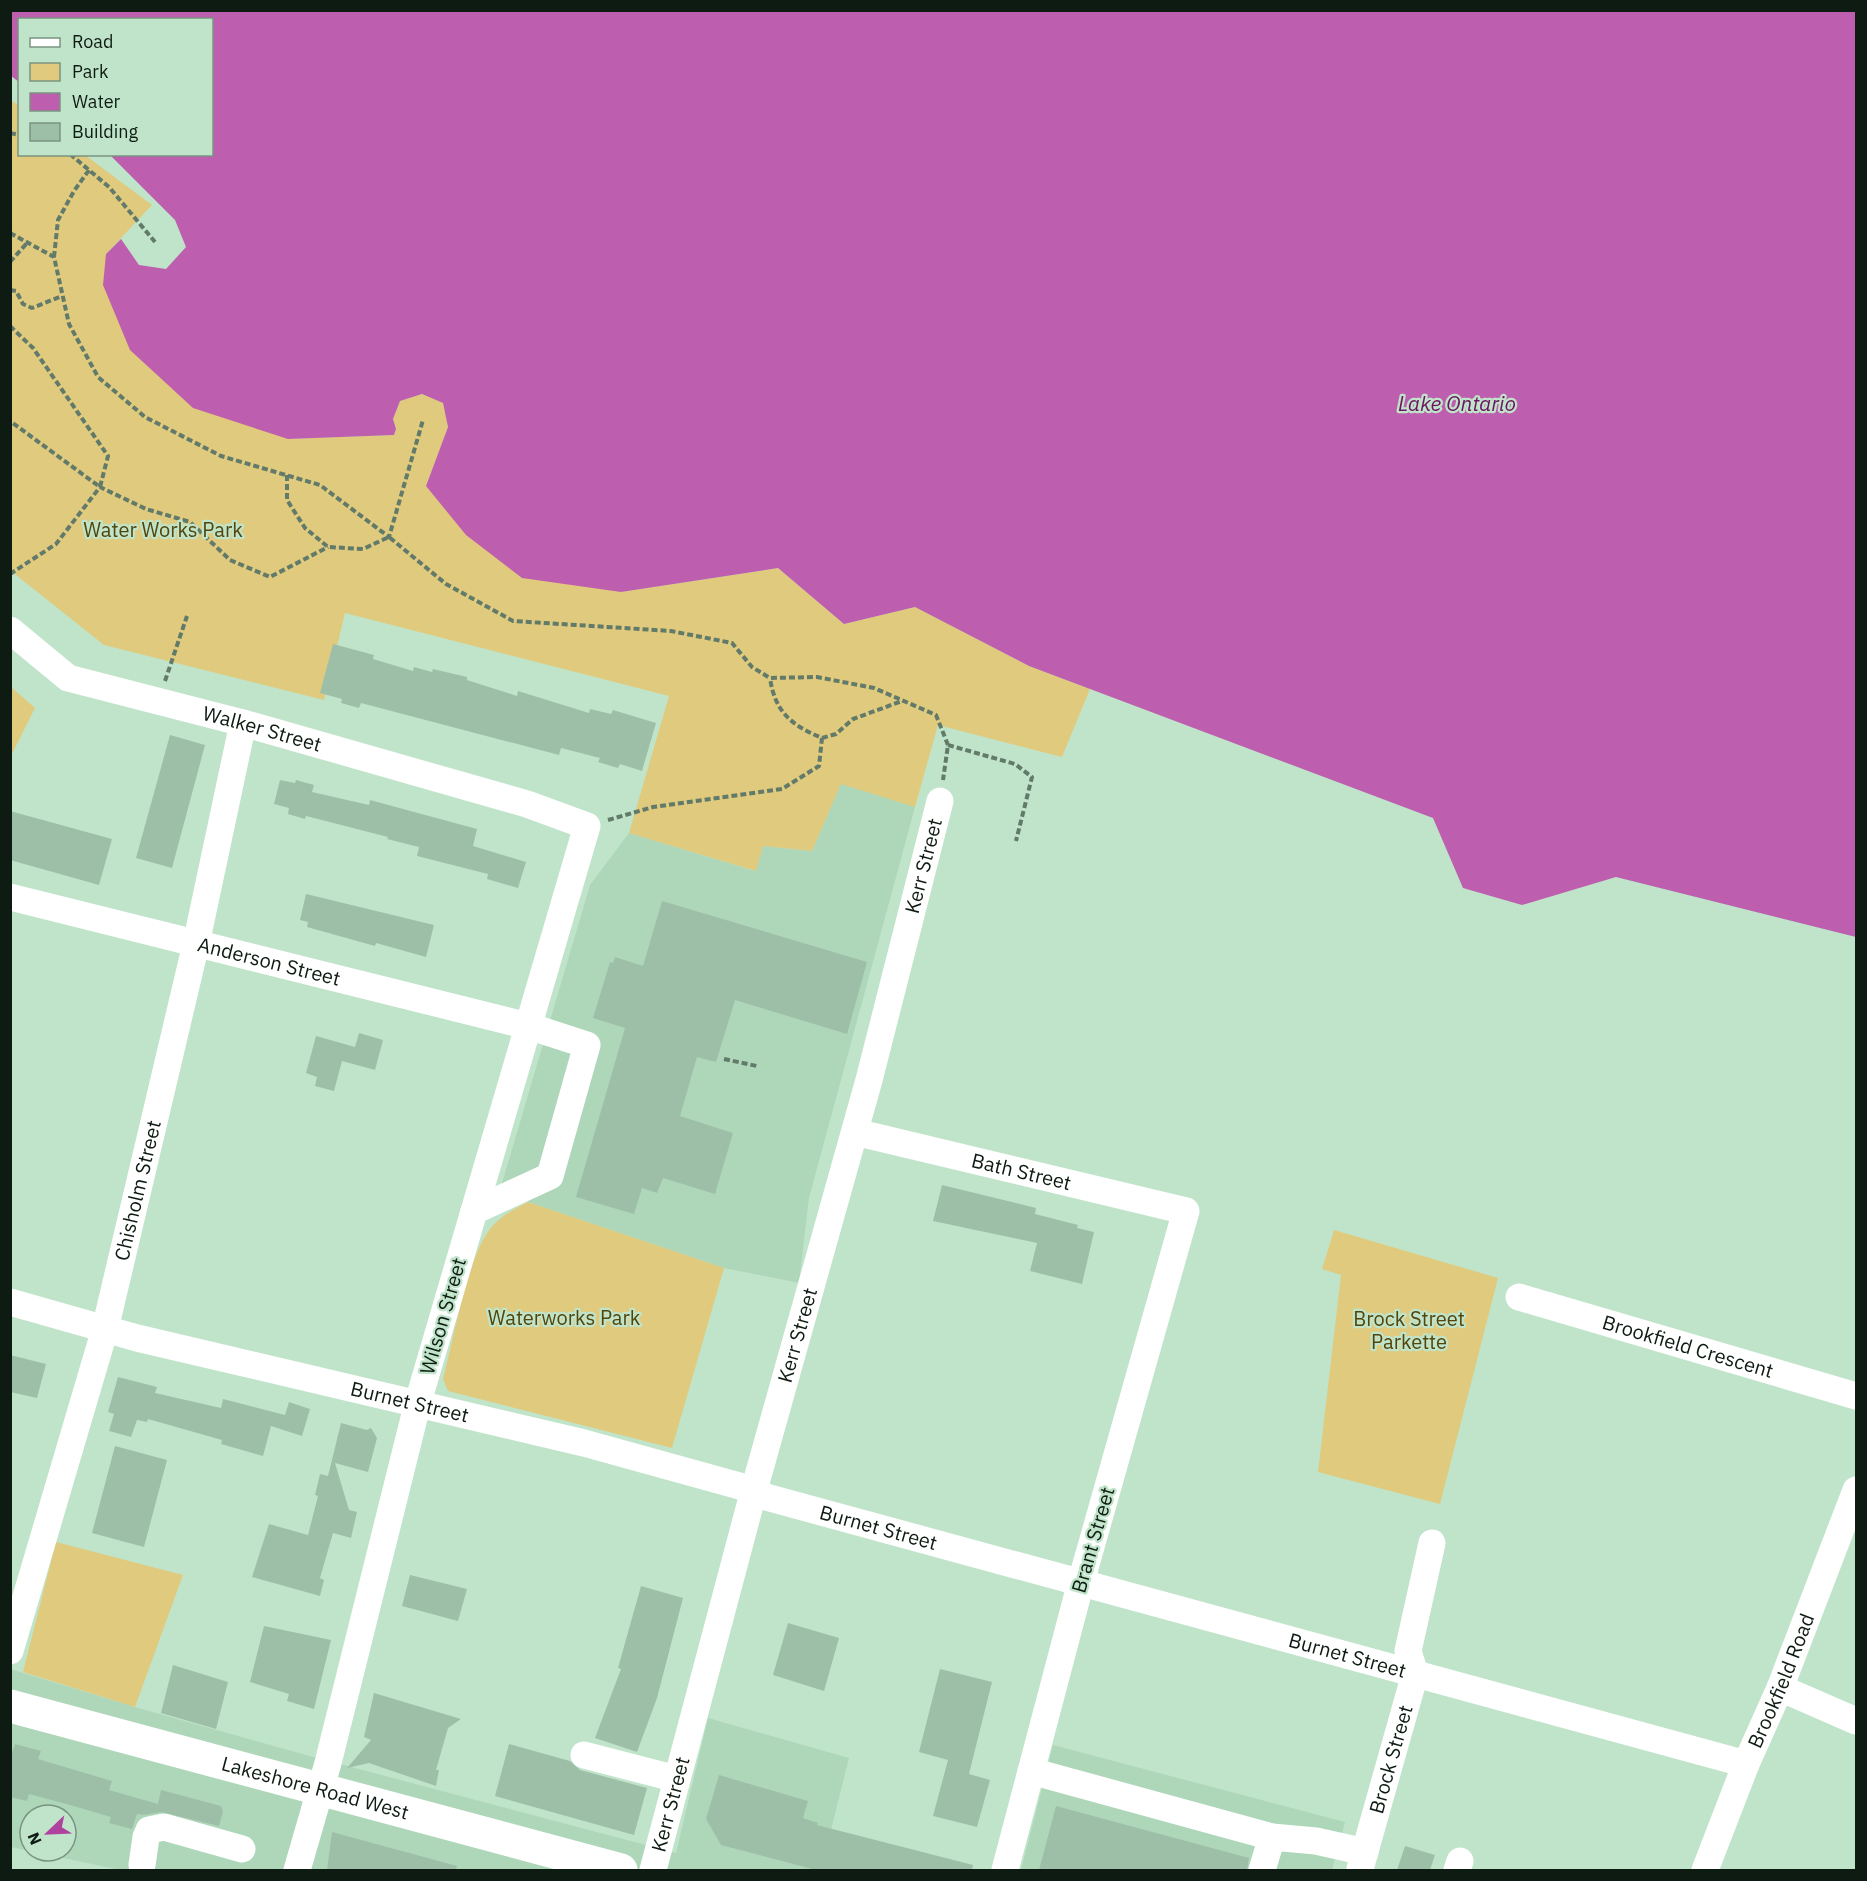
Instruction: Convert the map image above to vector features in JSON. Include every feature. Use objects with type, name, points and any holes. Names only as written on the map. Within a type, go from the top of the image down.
[{"type":"main road","name":"Lakeshore Road West","points":[[10,1706],[621,1870]]},
{"type":"street","name":"Walker Street","points":[[10,630],[68,678],[243,723],[527,804],[586,826]]},
{"type":"street","name":"Chisholm Street","points":[[10,1651],[16,1611],[105,1329],[196,944],[243,723]]},
{"type":"street","name":"Kerr Street","points":[[653,1870],[754,1490],[855,1132],[940,801]]},
{"type":"street","name":"Wilson Street","points":[[297,1870],[321,1791],[418,1402],[586,826]]},
{"type":"street","name":"Anderson Street","points":[[10,897],[528,1026],[587,1045],[550,1176],[474,1211]]},
{"type":"street","name":"Bath Street","points":[[855,1132],[1186,1211]]},
{"type":"street","name":"Brant Street","points":[[1005,1870],[1082,1582],[1186,1211]]},
{"type":"street","name":"Brookfield Crescent","points":[[1519,1297],[1857,1396]]},
{"type":"street","name":"Burnet Street","points":[[10,1302],[105,1329],[584,1443],[754,1490],[766,1497],[1746,1764]]},
{"type":"street","name":"Brookfield Road","points":[[1705,1870],[1746,1764],[1780,1688],[1857,1490]]},
{"type":"street","name":"Brock Street","points":[[1363,1862],[1415,1674],[1408,1650],[1432,1543]]},
{"type":"street","points":[[1780,1688],[1857,1721]]},
{"type":"street","points":[[584,1755],[677,1779]]},
{"type":"street","points":[[1031,1771],[1272,1837],[1316,1841],[1363,1862]]},
{"type":"street","points":[[142,1865],[149,1830],[164,1827],[242,1848]]},
{"type":"street","points":[[1262,1870],[1272,1837]]},
{"type":"path","points":[[72,156],[109,187],[155,242]]},
{"type":"path","points":[[89,170],[58,220],[54,257],[62,296],[69,324],[98,377],[145,417],[221,456],[320,485],[446,584],[513,621],[671,631],[732,643],[752,667],[770,678],[817,677],[874,688],[936,715],[948,745],[940,801]]},
{"type":"path","points":[[10,232],[54,257]]},
{"type":"path","points":[[10,262],[27,243]]},
{"type":"path","points":[[10,290],[16,291],[23,304],[32,308],[62,296]]},
{"type":"path","points":[[10,326],[33,348],[108,456],[100,487],[56,544],[10,574]]},
{"type":"path","points":[[287,475],[287,500],[305,528],[328,546],[363,549],[389,537],[423,420]]},
{"type":"path","points":[[10,422],[100,487],[146,509],[190,522],[230,560],[270,578],[328,546]]},
{"type":"path","points":[[159,701],[187,616]]},
{"type":"path","points":[[770,678],[773,700],[797,728],[822,738],[836,734],[853,719],[903,701]]},
{"type":"path","points":[[586,826],[653,807],[782,789],[819,766],[822,738]]},
{"type":"path","points":[[948,745],[1015,764],[1032,777],[1016,841]]},
{"type":"path","points":[[724,1059],[757,1066]]},
{"type":"shaded area","points":[[841,783],[915,807],[809,1198],[799,1283],[724,1268],[528,1202],[500,1190],[590,885],[629,833],[755,871],[763,846],[812,851]]},
{"type":"shaded area","points":[[10,1669],[306,1755],[676,1853],[708,1718],[849,1758],[821,1870],[120,1870],[78,1861],[78,1803],[18,1803],[18,1848],[11,1847]]},
{"type":"shaded area","points":[[1053,1745],[1345,1822],[1332,1870],[1021,1870]]},
{"type":"green space","name":"Water Works Park","points":[[10,99],[18,105],[18,156],[86,156],[152,205],[106,254],[288,439],[394,435],[396,429],[393,419],[400,401],[422,394],[443,403],[448,427],[426,486],[621,592],[778,568],[844,624],[915,607],[1029,666],[1090,689],[1062,757],[938,725],[915,807],[841,784],[812,851],[763,846],[756,871],[629,833],[669,696],[345,613],[324,700],[104,645],[11,571]]},
{"type":"green space","points":[[11,687],[35,708],[11,756]]},
{"type":"green space","name":"Waterworks Park","points":[[528,1202],[724,1268],[672,1448],[448,1391],[443,1379],[462,1300],[482,1242],[498,1220]]},
{"type":"green space","name":"Brock Street Parkette","points":[[1334,1230],[1498,1278],[1440,1504],[1318,1472],[1341,1275],[1322,1269]]},
{"type":"green space","points":[[56,1542],[183,1575],[135,1707],[23,1672]]},
{"type":"water","name":"Lake Ontario","points":[[11,10],[1856,11],[1856,937],[1616,877],[1522,905],[1463,888],[1433,818],[1029,666],[915,607],[844,624],[778,568],[621,592],[522,578],[466,535],[426,486],[448,427],[443,403],[422,394],[400,401],[393,419],[396,429],[394,435],[288,439],[193,408],[130,350],[103,285],[106,254],[121,239],[139,265],[166,269],[186,247],[175,220],[111,156],[213,156],[213,18],[18,18],[18,81],[11,76]]},
{"type":"building","points":[[333,644],[374,655],[373,659],[413,671],[414,667],[432,672],[433,669],[467,677],[467,680],[517,696],[518,691],[589,713],[590,709],[611,714],[613,710],[656,723],[642,771],[620,764],[618,768],[598,762],[600,758],[561,748],[559,755],[361,703],[359,708],[341,703],[342,699],[320,693]]},
{"type":"building","points":[[170,735],[205,745],[172,868],[136,858]]},
{"type":"building","points":[[280,780],[295,783],[296,780],[314,785],[312,792],[369,805],[370,800],[477,829],[473,846],[526,862],[518,888],[487,879],[488,874],[417,856],[419,847],[387,839],[388,837],[306,816],[305,819],[288,814],[289,808],[274,804]]},
{"type":"building","points":[[10,811],[112,839],[99,885],[10,860]]},
{"type":"building","points":[[306,894],[434,925],[426,957],[376,943],[375,946],[307,927],[308,922],[300,920]]},
{"type":"building","points":[[662,901],[867,962],[847,1034],[735,1000],[716,1062],[697,1057],[680,1116],[733,1133],[715,1194],[663,1178],[657,1193],[642,1188],[634,1214],[576,1197],[625,1028],[593,1018],[610,962],[613,963],[615,957],[643,966]]},
{"type":"building","points":[[359,1033],[383,1040],[375,1070],[342,1061],[334,1091],[315,1086],[317,1077],[306,1073],[316,1036],[355,1047]]},
{"type":"building","points":[[942,1185],[1036,1208],[1035,1214],[1078,1225],[1077,1228],[1094,1232],[1082,1284],[1030,1271],[1037,1243],[933,1221]]},
{"type":"building","points":[[10,1355],[46,1364],[37,1398],[10,1392]]},
{"type":"building","points":[[118,1377],[157,1387],[155,1393],[221,1408],[223,1399],[285,1415],[289,1402],[310,1409],[302,1436],[271,1426],[263,1456],[221,1444],[222,1440],[148,1419],[147,1422],[137,1420],[131,1437],[109,1431],[114,1414],[108,1412]]},
{"type":"building","points":[[341,1423],[367,1430],[371,1428],[377,1438],[368,1472],[335,1463],[349,1510],[357,1512],[351,1538],[333,1533],[320,1578],[324,1580],[320,1596],[252,1577],[269,1524],[308,1535],[318,1496],[315,1495],[320,1474],[328,1476]]},
{"type":"building","points":[[115,1446],[167,1460],[144,1547],[92,1533]]},
{"type":"building","points":[[410,1575],[467,1589],[458,1621],[402,1606]]},
{"type":"building","points":[[641,1586],[683,1598],[657,1698],[637,1752],[595,1738],[621,1669],[618,1668]]},
{"type":"building","points":[[788,1623],[839,1638],[824,1691],[773,1675]]},
{"type":"building","points":[[264,1626],[331,1640],[314,1709],[287,1701],[289,1694],[250,1682]]},
{"type":"building","points":[[173,1665],[228,1682],[216,1729],[161,1713]]},
{"type":"building","points":[[940,1669],[992,1682],[969,1774],[990,1780],[977,1827],[933,1816],[948,1760],[919,1752]]},
{"type":"building","points":[[374,1693],[461,1719],[448,1728],[436,1770],[439,1770],[436,1786],[369,1763],[347,1768],[371,1740],[364,1737]]},
{"type":"building","points":[[15,1744],[41,1751],[38,1759],[112,1781],[109,1790],[158,1804],[161,1790],[221,1806],[223,1812],[219,1826],[161,1812],[137,1814],[132,1829],[109,1823],[111,1817],[78,1807],[78,1803],[63,1803],[29,1794],[27,1801],[10,1797],[10,1758]]},
{"type":"building","points":[[509,1744],[570,1761],[580,1770],[647,1788],[634,1835],[495,1796]]},
{"type":"building","points":[[719,1775],[808,1801],[803,1818],[818,1823],[817,1825],[973,1865],[972,1870],[816,1870],[721,1845],[706,1819]]},
{"type":"building","points":[[1056,1806],[1249,1858],[1247,1870],[1039,1870]]},
{"type":"building","points":[[332,1832],[457,1866],[456,1870],[327,1870]]},
{"type":"building","points":[[1405,1846],[1435,1855],[1430,1870],[1397,1870]]}]
